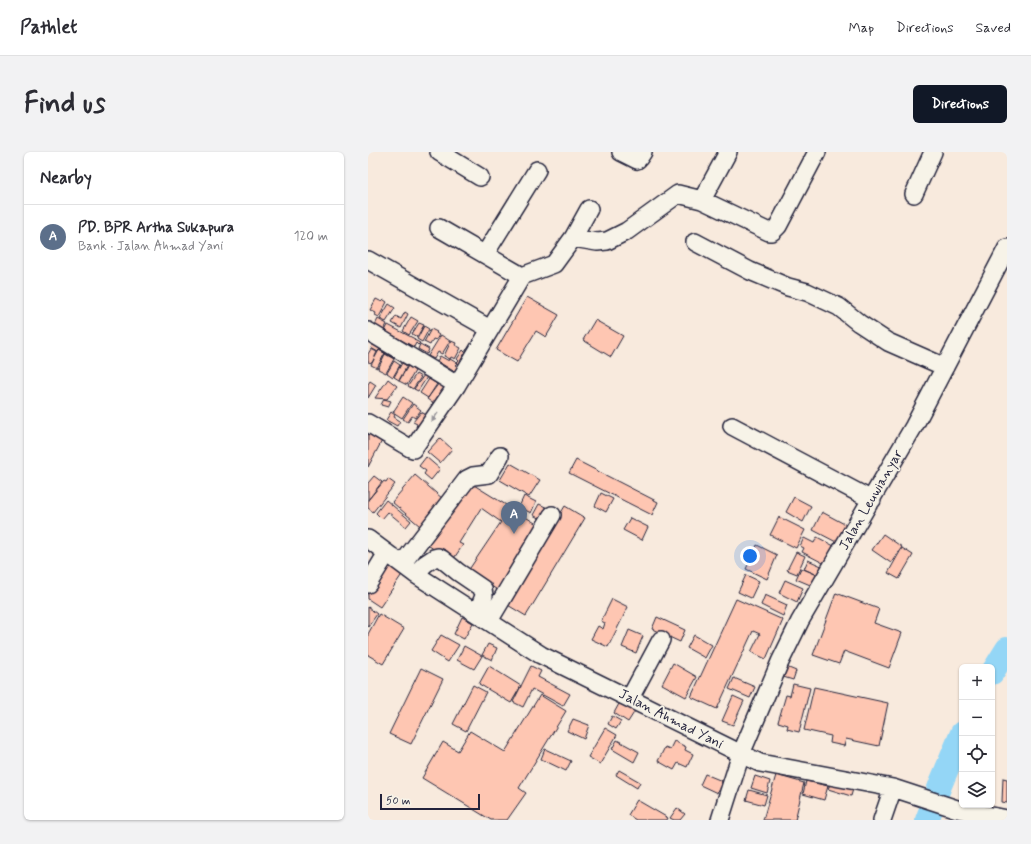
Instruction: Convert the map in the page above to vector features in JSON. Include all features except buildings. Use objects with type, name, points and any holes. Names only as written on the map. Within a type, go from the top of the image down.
[{"type":"street","points":[[439,152],[480,177]]},
{"type":"street","points":[[621,152],[637,160],[644,152]]},
{"type":"street","points":[[702,200],[728,152]]},
{"type":"street","points":[[573,238],[597,242],[607,241],[627,231],[680,194],[702,200],[769,232],[772,232],[778,226],[817,152]]},
{"type":"street","points":[[914,194],[934,152]]},
{"type":"street","points":[[485,254],[538,170]]},
{"type":"street","points":[[368,423],[410,448],[414,448],[457,385],[522,276],[554,264],[573,238],[589,209]]},
{"type":"street","points":[[439,228],[522,276]]},
{"type":"street","points":[[695,242],[788,288],[807,292],[840,307],[859,323],[888,342],[945,367]]},
{"type":"street","name":"Jalan Leuwianyar","points":[[720,820],[741,754],[780,662],[800,621],[914,426],[1007,248]]},
{"type":"street","points":[[368,260],[490,329]]},
{"type":"street","points":[[368,331],[457,385]]},
{"type":"street","points":[[732,426],[872,500]]},
{"type":"street","points":[[402,564],[466,480],[473,476],[489,474],[500,456]]},
{"type":"street","points":[[483,617],[552,515]]},
{"type":"street","name":"Jalan Ahmad Yani","points":[[368,539],[415,574],[541,655],[741,754],[769,765],[893,788],[948,806],[1007,819]]},
{"type":"street","points":[[368,584],[387,553]]},
{"type":"street","points":[[415,574],[425,564],[434,558],[442,559],[483,589],[483,617]]},
{"type":"street","points":[[630,698],[661,640]]},
{"type":"street","points":[[882,820],[893,788]]},
{"type":"waterway","points":[[995,668],[1007,649]]},
{"type":"waterway","points":[[927,820],[961,736]]},
{"type":"place","name":"PD. BPR Artha Sukapura","points":[[514,534]]}]
